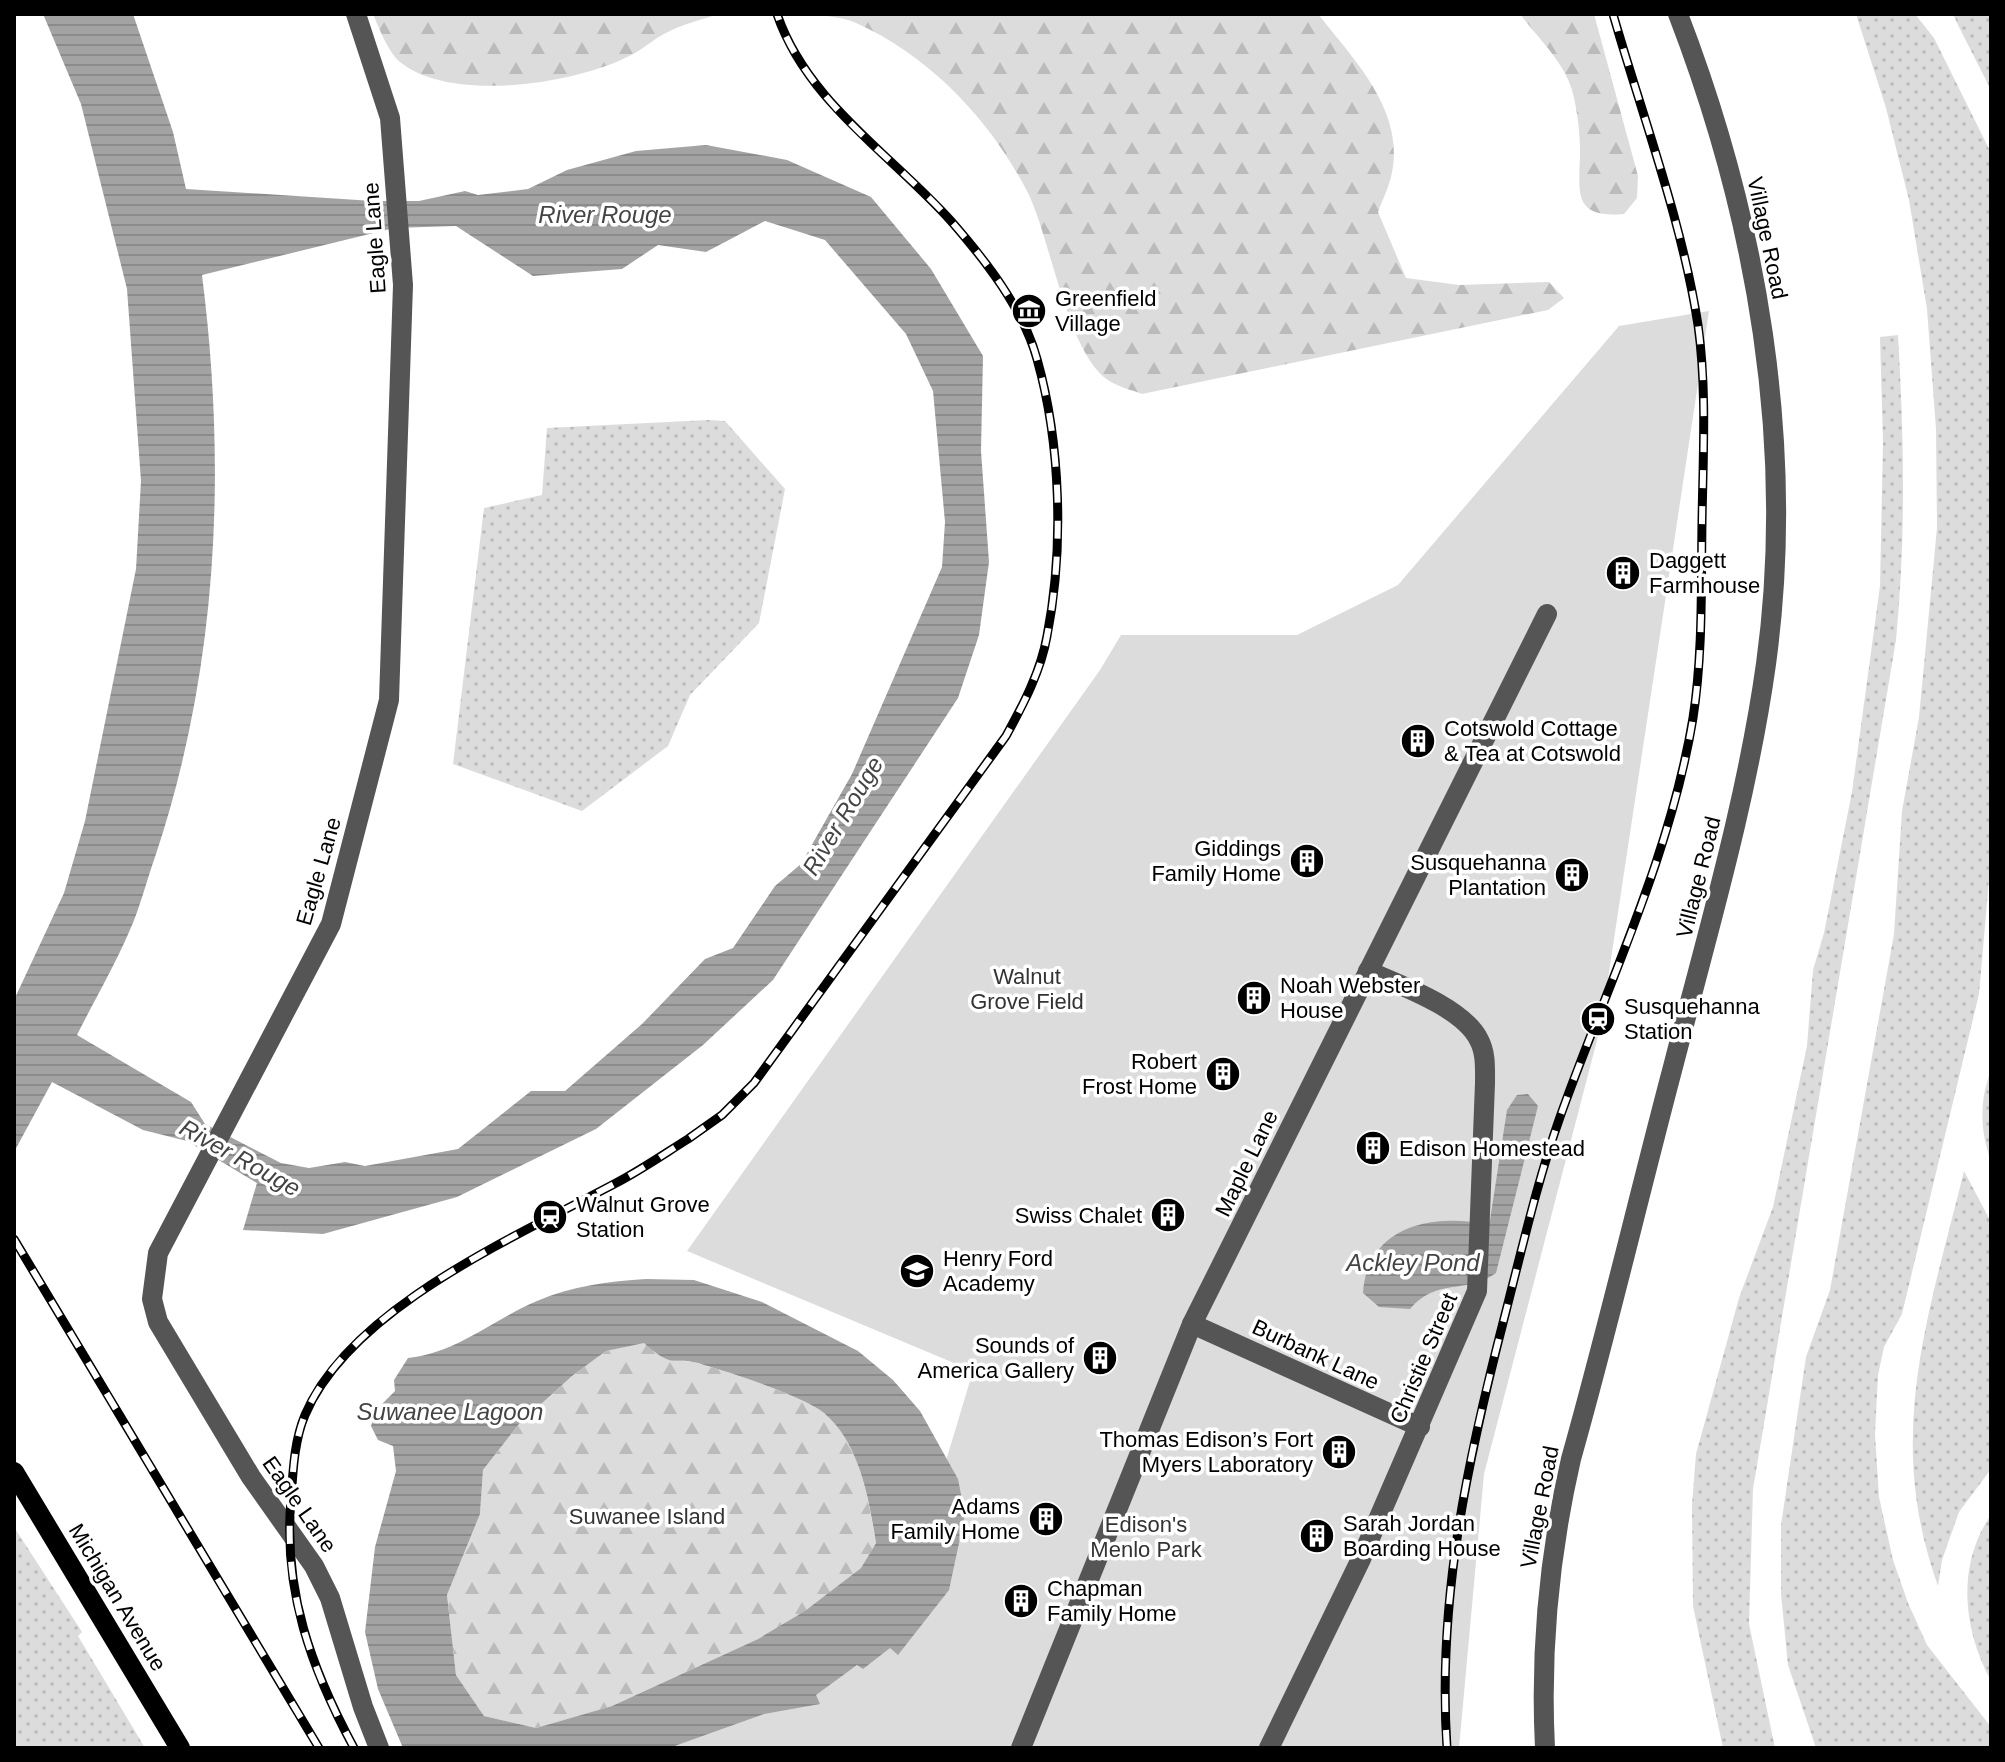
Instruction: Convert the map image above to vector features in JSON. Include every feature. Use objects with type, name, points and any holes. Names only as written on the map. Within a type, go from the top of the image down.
[{"type":"main road","name":"Michigan Avenue","points":[[19,1480],[180,1748]]},
{"type":"street","name":"Eagle Lane","points":[[356,14],[390,118],[403,285],[389,700],[331,924],[158,1253],[152,1299],[158,1322],[251,1477],[314,1566],[334,1609],[363,1707],[379,1748]]},
{"type":"street","name":"Village Road","points":[[1545,1748],[1545,1617],[1556,1528],[1571,1459],[1733,838],[1758,713],[1771,598],[1773,434],[1757,299],[1746,238],[1724,152],[1678,14]]},
{"type":"street","name":"Maple Lane","points":[[1021,1748],[1192,1324],[1547,614]]},
{"type":"street","name":"Christie Street","points":[[1269,1748],[1420,1427],[1477,1291],[1485,1083],[1485,1057],[1479,1039],[1467,1023],[1451,1012],[1368,971]]},
{"type":"street","name":"Burbank Lane","points":[[1192,1324],[1420,1427]]},
{"type":"green space","points":[[373,14],[719,14],[672,30],[631,55],[602,67],[544,82],[479,86],[422,75],[400,62],[388,46]]},
{"type":"green space","points":[[814,14],[1318,14],[1361,69],[1384,109],[1394,153],[1391,177],[1378,212],[1406,278],[1459,285],[1549,282],[1564,298],[1548,310],[1142,394],[1108,380],[1094,366],[1081,345],[1027,191],[995,139],[976,115],[909,53],[851,21]]},
{"type":"green space","points":[[1520,14],[1594,14],[1638,176],[1637,198],[1624,214],[1594,212],[1582,199],[1579,128],[1572,90],[1557,60]]},
{"type":"green space","points":[[1856,14],[1915,14],[1934,38],[1991,153],[1991,857],[1979,994],[1902,1314],[1884,1347],[1878,1375],[1875,1434],[1879,1497],[1893,1560],[1908,1603],[1927,1645],[1991,1727],[1991,1748],[1816,1748],[1788,1665],[1781,1594],[1781,1525],[1806,1357],[1830,1290],[1894,934],[1902,811],[1919,717],[1937,528],[1936,429],[1927,309],[1909,200],[1886,108]]},
{"type":"green space","points":[[1953,14],[1991,14],[1991,90],[1958,25]]},
{"type":"green space","points":[[1709,311],[1601,1025],[1484,1474],[1459,1748],[648,1748],[890,1647],[973,1371],[687,1251],[1100,670],[1121,635],[1297,635],[1398,585],[1619,326]]},
{"type":"green space","points":[[1898,335],[1903,488],[1896,640],[1753,1489],[1749,1624],[1775,1748],[1723,1748],[1693,1606],[1692,1505],[1696,1454],[1739,1298],[1773,1207],[1807,1046],[1813,970],[1824,933],[1852,792],[1880,586],[1883,442],[1880,337]]},
{"type":"green space","points":[[725,421],[785,489],[759,623],[690,695],[668,746],[582,811],[453,764],[484,508],[542,495],[547,428]]},
{"type":"green space","points":[[1991,1071],[1991,1161],[1982,1116],[1984,1093]]},
{"type":"green space","points":[[1964,1171],[1991,1222],[1991,1469],[1959,1512],[1942,1560],[1938,1586],[1922,1531],[1914,1479],[1913,1428],[1917,1377],[1926,1327]]},
{"type":"green space","name":"Suwanee Island","points":[[644,1342],[669,1360],[693,1362],[749,1379],[800,1399],[824,1413],[837,1425],[855,1456],[866,1491],[876,1543],[861,1568],[806,1611],[758,1639],[612,1706],[536,1728],[484,1716],[456,1675],[447,1595],[480,1514],[483,1470],[519,1424],[572,1376],[606,1351]]},
{"type":"green space","points":[[1991,1515],[1991,1681],[1974,1641],[1967,1598],[1972,1555]]},
{"type":"green space","points":[[14,1527],[82,1632],[78,1636],[145,1748],[14,1748]]},
{"type":"water","name":"River Rouge","points":[[43,14],[133,14],[173,132],[186,189],[419,201],[465,191],[478,195],[528,189],[567,170],[636,151],[706,145],[787,160],[871,197],[931,269],[983,356],[981,451],[989,562],[979,635],[958,698],[773,980],[703,1045],[596,1129],[457,1197],[323,1234],[243,1230],[257,1183],[187,1141],[143,1130],[52,1082],[14,1152],[14,1000],[64,893],[85,821],[136,569],[141,481],[127,289],[81,104]],"holes":[[[765,221],[825,240],[906,334],[933,391],[945,522],[942,567],[852,774],[801,864],[775,886],[733,948],[705,959],[642,1024],[565,1091],[531,1091],[458,1149],[365,1166],[345,1162],[309,1168],[281,1163],[205,1124],[191,1102],[77,1035],[117,958],[155,857],[176,786],[204,642],[212,569],[215,496],[210,349],[202,275],[394,228],[456,226],[533,276],[622,269],[658,245],[706,252]]]},
{"type":"water","name":"Ackley Pond","points":[[1528,1094],[1538,1106],[1496,1273],[1485,1280],[1430,1293],[1410,1309],[1379,1307],[1363,1293],[1366,1274],[1382,1246],[1394,1236],[1425,1223],[1479,1223],[1490,1220],[1507,1110],[1517,1095]]},
{"type":"water","name":"Suwanee Lagoon","points":[[632,1280],[694,1280],[762,1302],[858,1351],[893,1380],[920,1411],[958,1479],[965,1515],[949,1590],[898,1655],[890,1648],[863,1669],[857,1665],[816,1695],[820,1704],[764,1714],[669,1748],[403,1748],[378,1689],[365,1632],[375,1547],[396,1471],[393,1446],[378,1440],[371,1426],[377,1409],[395,1391],[394,1380],[408,1358],[442,1350],[550,1296],[591,1285]],"holes":[[[644,1343],[669,1360],[693,1362],[732,1373],[800,1399],[824,1413],[846,1440],[861,1473],[876,1543],[861,1568],[805,1611],[758,1639],[612,1706],[536,1728],[484,1716],[456,1675],[447,1595],[480,1514],[483,1470],[519,1424],[572,1376],[606,1351]]]},
{"type":"railway","points":[[354,1748],[313,1658],[303,1628],[291,1565],[291,1499],[296,1446],[305,1415],[327,1376],[359,1341],[440,1279],[652,1162],[722,1115],[754,1083],[1006,736],[1031,688],[1044,649],[1056,568],[1057,497],[1051,426],[1031,340],[1013,303],[964,236],[928,196],[829,101],[808,74],[777,14]]},
{"type":"railway","points":[[1447,1748],[1445,1692],[1451,1583],[1458,1529],[1491,1369],[1552,1141],[1636,920],[1669,821],[1683,770],[1696,694],[1701,620],[1704,423],[1698,325],[1672,208],[1613,14]]},
{"type":"railway","points":[[14,1239],[319,1748]]},
{"type":"place","name":"Greenfield Village","points":[[1029,311]]},
{"type":"place","name":"Daggett Farmhouse","points":[[1623,573]]},
{"type":"place","name":"Cotswold Cottage & Tea at Cotswold","points":[[1418,741]]},
{"type":"place","name":"Giddings Family Home","points":[[1307,861]]},
{"type":"place","name":"Susquehanna Plantation","points":[[1572,875]]},
{"type":"place","name":"Noah Webster House","points":[[1254,998]]},
{"type":"place","name":"Susquehanna Station","points":[[1598,1019]]},
{"type":"place","name":"Robert Frost Home","points":[[1223,1074]]},
{"type":"place","name":"Edison Homestead","points":[[1373,1148]]},
{"type":"place","name":"Swiss Chalet","points":[[1168,1215]]},
{"type":"place","name":"Walnut Grove Station","points":[[550,1217]]},
{"type":"place","name":"Henry Ford Academy","points":[[917,1271]]},
{"type":"place","name":"Sounds of America Gallery","points":[[1100,1358]]},
{"type":"place","name":"Thomas Edison’s Fort Myers Laboratory","points":[[1339,1452]]},
{"type":"place","name":"Adams Family Home","points":[[1046,1519]]},
{"type":"place","name":"Sarah Jordan Boarding House","points":[[1317,1536]]},
{"type":"place","name":"Chapman Family Home","points":[[1021,1601]]},
{"type":"park label","name":"Walnut Grove Field","points":[[1027,988]]},
{"type":"park label","name":"Edison's Menlo Park","points":[[1146,1536]]}]
